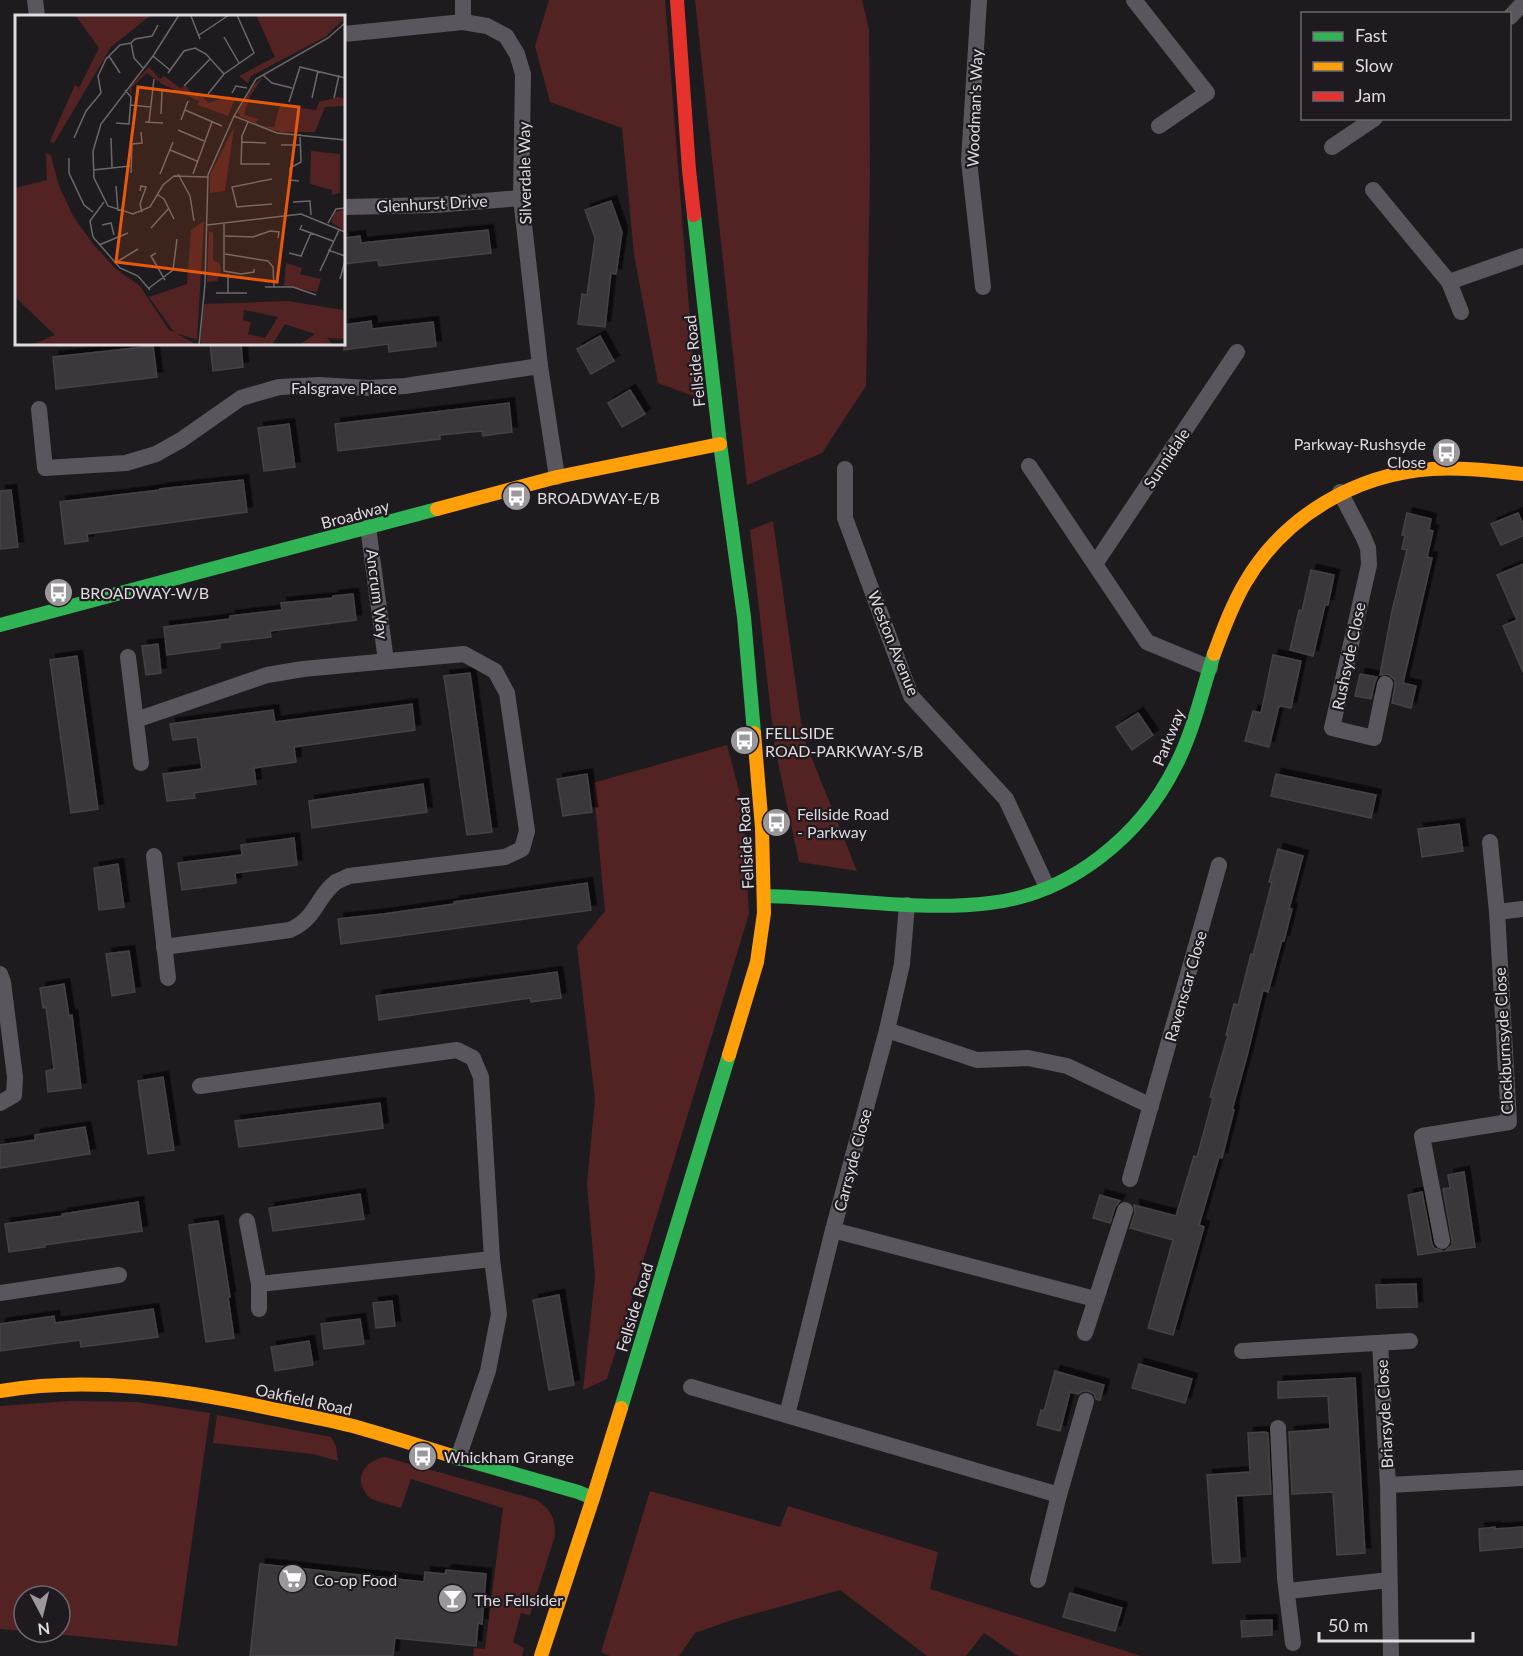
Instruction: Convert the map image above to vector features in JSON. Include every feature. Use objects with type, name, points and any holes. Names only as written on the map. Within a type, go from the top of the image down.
[{"type":"street","points":[[35,0],[37,15]]},
{"type":"street","points":[[463,0],[463,22]]},
{"type":"street","name":"Fellside Road","points":[[541,1656],[562,1598],[593,1498],[757,962],[761,938],[764,896],[762,828],[744,617],[720,444],[689,170],[677,0]]},
{"type":"street","name":"Woodman's Way","points":[[979,0],[969,161],[983,287]]},
{"type":"street","points":[[1134,0],[1207,93],[1159,126]]},
{"type":"street","points":[[1511,15],[1523,3]]},
{"type":"street","name":"Silverdale Way","points":[[345,34],[463,22],[487,26],[506,36],[517,54],[523,74],[521,198],[540,366],[557,477]]},
{"type":"street","points":[[1332,147],[1372,120]]},
{"type":"street","points":[[1373,190],[1449,282],[1461,312]]},
{"type":"street","name":"Glenhurst Drive","points":[[345,207],[435,205],[521,198]]},
{"type":"street","points":[[1449,282],[1523,256]]},
{"type":"street","name":"Sunnidale","points":[[1095,564],[1237,352]]},
{"type":"street","name":"Falsgrave Place","points":[[39,410],[45,468],[126,463],[156,454],[182,440],[241,398],[279,387],[405,386],[540,366]]},
{"type":"street","name":"Broadway","points":[[0,625],[557,477],[720,444]]},
{"type":"street","points":[[1029,466],[1147,642],[1210,668]]},
{"type":"street","name":"Parkway","points":[[764,896],[955,906],[1006,901],[1047,887],[1082,870],[1122,840],[1173,773],[1232,609],[1248,577],[1268,550],[1297,521],[1314,507],[1340,492],[1393,474],[1453,468],[1523,474]]},
{"type":"street","name":"Weston Avenue","points":[[845,469],[845,518],[912,696],[1006,799],[1047,887]]},
{"type":"street","name":"Rushsyde Close","points":[[1340,492],[1368,548],[1369,565],[1332,728],[1374,738],[1385,684]]},
{"type":"street","name":"Ancrum Way","points":[[368,527],[386,661]]},
{"type":"street","points":[[136,720],[267,675],[303,669],[464,654],[495,671],[507,693],[527,831],[522,849],[505,857],[349,876],[330,888],[311,916],[301,925],[290,930],[164,947]]},
{"type":"street","points":[[128,657],[141,763]]},
{"type":"street","name":"Clockburnsyde Close","points":[[1442,1241],[1422,1136],[1509,1122],[1497,912],[1490,842]]},
{"type":"street","points":[[154,856],[168,978]]},
{"type":"street","name":"Ravenscar Close","points":[[1130,1179],[1219,865]]},
{"type":"street","name":"Carrsyde Close","points":[[787,1414],[833,1230],[887,1030],[902,964],[907,905]]},
{"type":"street","points":[[1497,912],[1523,909]]},
{"type":"street","points":[[0,974],[3,982],[15,1077],[14,1095],[0,1103]]},
{"type":"street","points":[[887,1030],[977,1060],[1028,1058],[1067,1066],[1151,1106]]},
{"type":"street","points":[[200,1086],[457,1050],[473,1058],[481,1077],[492,1259],[499,1314],[488,1371],[458,1458]]},
{"type":"street","points":[[1085,1333],[1125,1210]]},
{"type":"street","points":[[247,1221],[259,1284],[259,1309]]},
{"type":"street","points":[[833,1230],[1095,1299]]},
{"type":"street","points":[[259,1284],[492,1259]]},
{"type":"street","points":[[0,1293],[119,1275]]},
{"type":"street","points":[[1242,1351],[1410,1341]]},
{"type":"street","name":"Briarsyde Close","points":[[1380,1343],[1388,1485],[1391,1656]]},
{"type":"street","name":"Oakfield Road","points":[[0,1391],[65,1384],[113,1385],[170,1389],[216,1397],[351,1426],[593,1498]]},
{"type":"street","points":[[691,1387],[1059,1495]]},
{"type":"street","points":[[1038,1580],[1086,1401]]},
{"type":"street","points":[[1278,1428],[1285,1578],[1293,1643]]},
{"type":"street","name":"Briarsyde Close","points":[[1388,1485],[1523,1478]]},
{"type":"street","points":[[1288,1591],[1389,1580]]},
{"type":"shaded area","points":[[549,0],[665,0],[696,397],[658,383],[634,254],[622,128],[550,102],[535,46]]},
{"type":"shaded area","points":[[695,0],[862,0],[869,29],[870,172],[866,386],[822,453],[747,485]]},
{"type":"shaded area","points":[[773,521],[803,736],[857,871],[799,862],[775,748],[750,530]]},
{"type":"shaded area","points":[[727,745],[743,806],[749,914],[607,1379],[583,1390],[595,1277],[587,1184],[595,1099],[577,946],[605,911],[593,783]]},
{"type":"shaded area","points":[[70,1401],[136,1402],[210,1413],[177,1646],[72,1636],[72,1584],[12,1584],[12,1630],[0,1629],[0,1406]]},
{"type":"shaded area","points":[[217,1415],[331,1437],[336,1446],[338,1461],[313,1454],[213,1443]]},
{"type":"shaded area","points":[[385,1457],[537,1500],[549,1511],[554,1524],[555,1536],[530,1615],[521,1613],[513,1642],[524,1648],[522,1656],[473,1656],[474,1648],[485,1649],[503,1508],[411,1479],[401,1508],[370,1498],[362,1486],[363,1471],[370,1463]]},
{"type":"shaded area","points":[[650,1491],[780,1527],[788,1506],[938,1552],[930,1589],[1141,1656],[1018,1656],[984,1633],[966,1656],[927,1656],[840,1590],[732,1620],[695,1633],[679,1656],[610,1656],[601,1652]]},
{"type":"building","points":[[611,201],[622,232],[616,274],[611,273],[605,327],[578,324],[582,294],[587,295],[595,238],[585,210]]},
{"type":"building","points":[[488,230],[491,253],[379,266],[378,260],[345,264],[345,238],[360,236],[361,243]]},
{"type":"building","points":[[371,321],[372,329],[433,322],[436,346],[389,352],[388,344],[344,350],[345,325]]},
{"type":"building","points":[[600,336],[614,361],[591,374],[577,349]]},
{"type":"building","points":[[210,345],[241,345],[243,367],[213,371]]},
{"type":"building","points":[[153,346],[157,377],[56,389],[53,357]]},
{"type":"building","points":[[630,390],[645,414],[622,427],[608,403]]},
{"type":"building","points":[[509,403],[512,432],[483,436],[482,431],[440,435],[440,439],[338,451],[335,424]]},
{"type":"building","points":[[289,424],[295,467],[264,471],[258,428]]},
{"type":"building","points":[[243,480],[247,512],[87,534],[88,541],[65,544],[60,502]]},
{"type":"building","points":[[11,490],[18,547],[0,549],[0,491]]},
{"type":"building","points":[[1407,513],[1431,519],[1429,530],[1433,531],[1427,557],[1432,558],[1403,683],[1416,686],[1411,708],[1392,703],[1395,680],[1388,674],[1380,675],[1407,550],[1402,549],[1405,535],[1402,535]]},
{"type":"building","points":[[1518,513],[1523,524],[1523,536],[1501,545],[1491,524]]},
{"type":"building","points":[[1523,564],[1523,672],[1503,626],[1517,620],[1497,575]]},
{"type":"building","points":[[1311,570],[1334,575],[1313,656],[1290,650]]},
{"type":"building","points":[[353,594],[356,620],[270,631],[271,637],[220,643],[220,648],[167,655],[164,627],[282,610],[281,603]]},
{"type":"building","points":[[158,644],[161,673],[146,675],[142,646]]},
{"type":"building","points":[[1273,655],[1301,661],[1291,708],[1279,706],[1269,747],[1245,741],[1253,711],[1261,713]]},
{"type":"building","points":[[77,656],[98,809],[71,813],[50,660]]},
{"type":"building","points":[[470,673],[492,832],[467,835],[444,676]]},
{"type":"building","points":[[1360,674],[1377,677],[1371,699],[1355,696]]},
{"type":"building","points":[[412,704],[415,730],[294,747],[296,762],[254,768],[256,784],[194,793],[195,798],[167,801],[163,774],[202,769],[197,737],[173,740],[170,724],[273,710],[275,722]]},
{"type":"building","points":[[1138,713],[1153,735],[1132,750],[1116,727]]},
{"type":"building","points":[[587,774],[592,812],[563,816],[557,779]]},
{"type":"building","points":[[1276,774],[1376,795],[1371,818],[1271,796]]},
{"type":"building","points":[[423,784],[427,812],[312,828],[309,801]]},
{"type":"building","points":[[1459,824],[1463,851],[1422,857],[1418,829]]},
{"type":"building","points":[[294,838],[297,865],[235,873],[236,883],[182,890],[178,863],[242,855],[241,845]]},
{"type":"building","points":[[1278,849],[1303,856],[1289,909],[1292,909],[1268,992],[1263,990],[1222,1158],[1219,1157],[1199,1225],[1204,1227],[1173,1335],[1148,1328],[1173,1240],[1130,1228],[1135,1213],[1134,1205],[1176,1216],[1194,1156],[1197,1157],[1234,1004],[1238,1005],[1251,954],[1253,955]]},
{"type":"building","points":[[118,864],[124,907],[99,910],[94,868]]},
{"type":"building","points":[[587,883],[591,910],[341,944],[338,919]]},
{"type":"building","points":[[129,951],[135,992],[112,996],[106,954]]},
{"type":"building","points":[[557,972],[561,998],[531,1002],[530,998],[379,1020],[376,996]]},
{"type":"building","points":[[64,984],[69,1016],[72,1015],[81,1088],[48,1092],[46,1071],[54,1069],[46,1007],[43,1008],[40,988]]},
{"type":"building","points":[[163,1077],[174,1150],[148,1154],[138,1081]]},
{"type":"building","points":[[380,1103],[383,1128],[239,1147],[235,1121]]},
{"type":"building","points":[[85,1127],[90,1154],[0,1168],[0,1145],[35,1140],[35,1135]]},
{"type":"building","points":[[1464,1172],[1475,1247],[1445,1251],[1452,1245],[1452,1240],[1443,1189],[1450,1188],[1448,1175]]},
{"type":"building","points":[[1422,1192],[1432,1244],[1434,1248],[1443,1251],[1418,1255],[1408,1195]]},
{"type":"building","points":[[360,1194],[364,1219],[273,1231],[269,1208]]},
{"type":"building","points":[[1100,1195],[1120,1201],[1115,1207],[1110,1223],[1093,1218]]},
{"type":"building","points":[[138,1202],[142,1231],[9,1252],[5,1224]]},
{"type":"building","points":[[218,1221],[234,1338],[206,1342],[189,1225]]},
{"type":"building","points":[[1416,1284],[1417,1307],[1377,1308],[1376,1285]]},
{"type":"building","points":[[559,1295],[574,1385],[549,1390],[533,1300]]},
{"type":"building","points":[[392,1301],[395,1326],[376,1328],[373,1303]]},
{"type":"building","points":[[153,1309],[158,1337],[81,1347],[80,1340],[0,1351],[0,1324],[54,1316],[55,1323]]},
{"type":"building","points":[[360,1319],[364,1344],[324,1349],[321,1324]]},
{"type":"building","points":[[309,1341],[313,1365],[275,1371],[271,1347]]},
{"type":"building","points":[[1139,1364],[1192,1379],[1185,1403],[1132,1388]]},
{"type":"building","points":[[1055,1371],[1104,1385],[1100,1400],[1088,1391],[1078,1394],[1070,1392],[1060,1431],[1037,1425],[1041,1410],[1044,1411]]},
{"type":"building","points":[[1355,1378],[1365,1553],[1337,1555],[1333,1493],[1292,1494],[1289,1432],[1330,1429],[1328,1396],[1278,1398],[1278,1382]]},
{"type":"building","points":[[1248,1433],[1268,1433],[1271,1494],[1236,1496],[1240,1562],[1213,1563],[1207,1475],[1250,1472]]},
{"type":"building","points":[[1495,1527],[1495,1529],[1523,1527],[1523,1547],[1480,1551],[1479,1529]]},
{"type":"building","points":[[260,1564],[424,1582],[425,1572],[445,1574],[446,1570],[486,1574],[482,1624],[478,1623],[476,1646],[395,1638],[393,1656],[250,1656]]},
{"type":"building","points":[[1070,1593],[1122,1608],[1115,1631],[1063,1617]]},
{"type":"building","points":[[1272,1620],[1272,1635],[1242,1637],[1241,1621]]},
{"type":"traffic: fast","points":[[694,215],[720,444],[744,617],[754,733]]},
{"type":"traffic: fast","points":[[0,625],[437,509]]},
{"type":"traffic: fast","points":[[764,896],[906,905],[963,905],[1020,897],[1048,888],[1075,874],[1123,837],[1161,791],[1188,738],[1214,654]]},
{"type":"traffic: fast","points":[[621,1408],[729,1055]]},
{"type":"traffic: fast","points":[[449,1455],[593,1498]]},
{"type":"traffic: slow","points":[[437,509],[557,477],[720,444]]},
{"type":"traffic: slow","points":[[1214,654],[1236,600],[1261,559],[1301,519],[1325,503],[1376,479],[1404,473],[1455,469],[1523,474]]},
{"type":"traffic: slow","points":[[729,1055],[757,962],[764,913],[762,828],[754,733]]},
{"type":"traffic: slow","points":[[0,1391],[67,1385],[168,1390],[342,1423],[449,1455]]},
{"type":"traffic: slow","points":[[541,1656],[621,1408]]},
{"type":"traffic: jam","points":[[677,0],[694,215]]},
{"type":"place","name":"Parkway-Rushsyde Close","points":[[1447,452]]},
{"type":"place","name":"BROADWAY-E/B","points":[[516,497]]},
{"type":"place","name":"BROADWAY-W/B","points":[[59,592]]},
{"type":"place","name":"FELLSIDE ROAD-PARKWAY-S/B","points":[[744,741]]},
{"type":"place","name":"Fellside Road - Parkway","points":[[776,822]]},
{"type":"place","name":"Whickham Grange","points":[[423,1456]]},
{"type":"place","name":"Co-op Food","points":[[293,1579]]},
{"type":"place","name":"The Fellsider","points":[[453,1599]]}]
